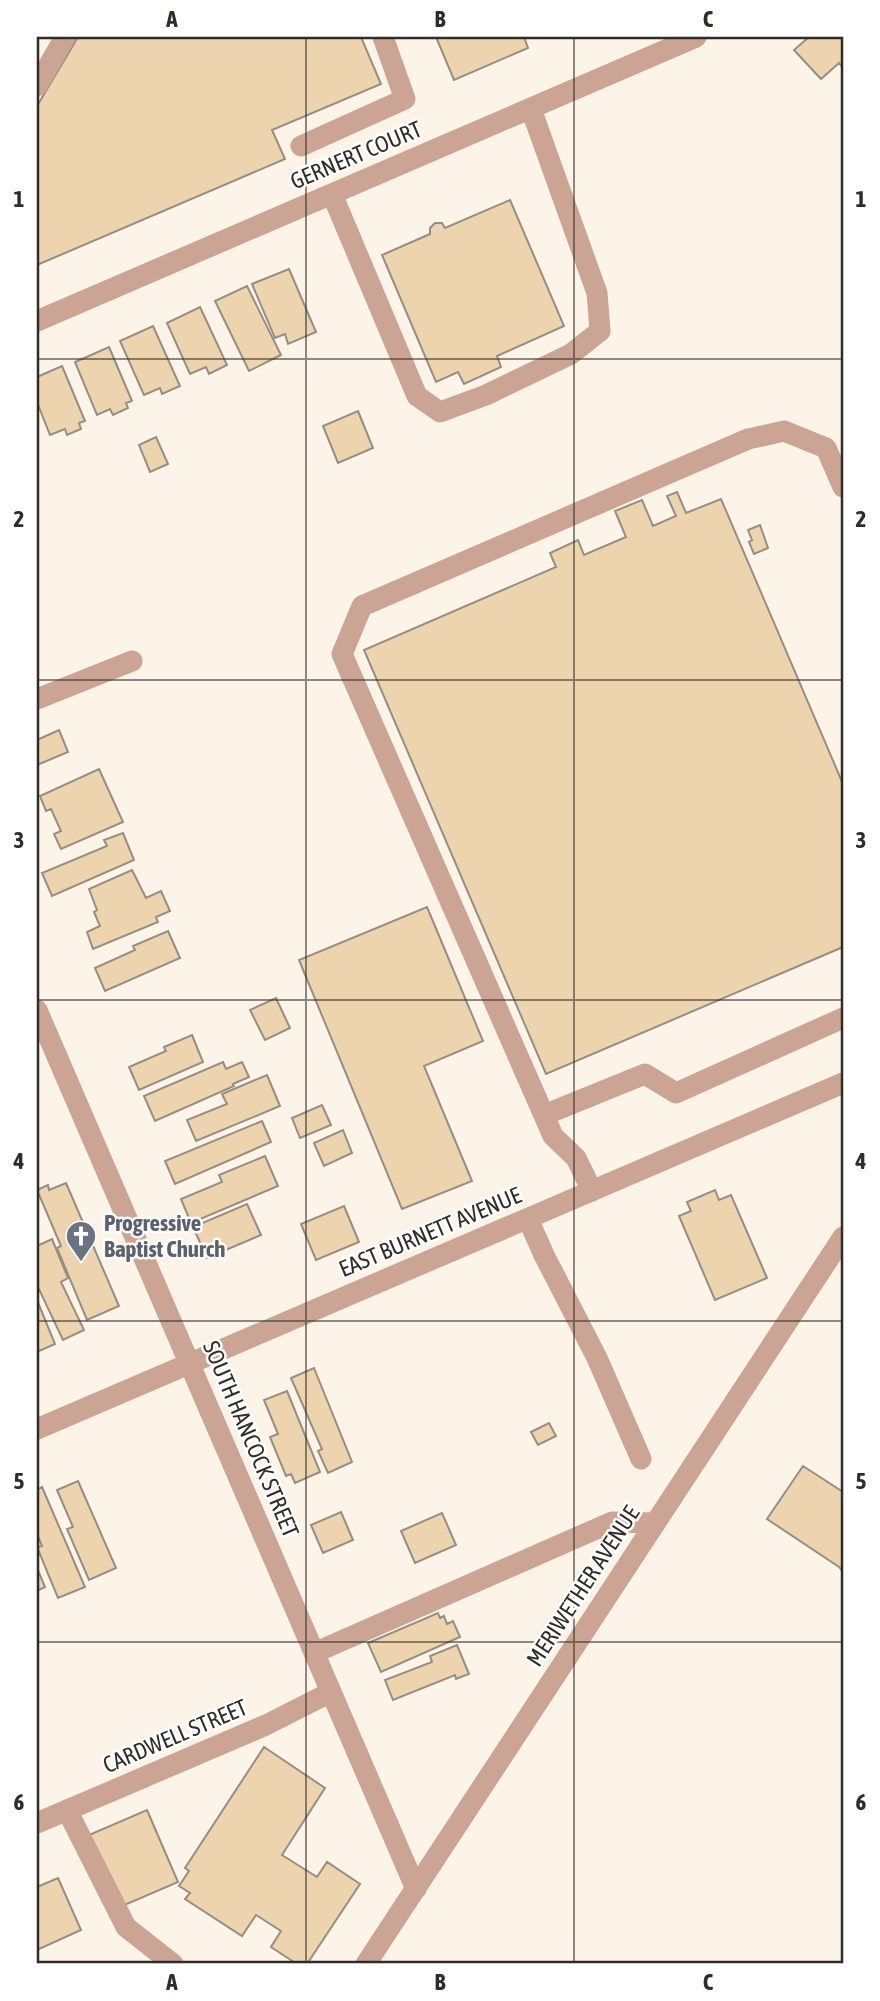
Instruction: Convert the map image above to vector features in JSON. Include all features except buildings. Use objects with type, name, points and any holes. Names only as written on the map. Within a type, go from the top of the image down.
[{"type":"street","points":[[37,86],[65,37]]},
{"type":"street","points":[[301,146],[405,99],[383,37]]},
{"type":"street","name":"GERNERT COURT","points":[[37,321],[696,37]]},
{"type":"street","points":[[332,194],[417,396],[440,412],[486,395],[571,354],[600,331],[597,293],[531,109]]},
{"type":"street","points":[[592,1191],[576,1158],[553,1136],[342,654],[362,606],[748,439],[784,431],[826,448],[843,487]]},
{"type":"street","points":[[37,699],[132,661]]},
{"type":"street","name":"SOUTH HANCOCK STREET","points":[[37,1010],[46,1058],[190,1363],[416,1889]]},
{"type":"street","points":[[544,1115],[645,1074],[676,1093],[843,1018]]},
{"type":"street","name":"EAST BURNETT AVENUE","points":[[37,1429],[843,1083]]},
{"type":"street","points":[[528,1219],[597,1358],[641,1459]]},
{"type":"street","name":"MERIWETHER AVENUE","points":[[366,1964],[843,1237]]},
{"type":"street","points":[[314,1653],[612,1522],[655,1523]]},
{"type":"street","name":"CARDWELL STREET","points":[[37,1823],[266,1725],[331,1692]]},
{"type":"street","points":[[67,1810],[126,1927],[173,1964]]},
{"type":"place","name":"Progressive Baptist Church","points":[[81,1263]]}]
